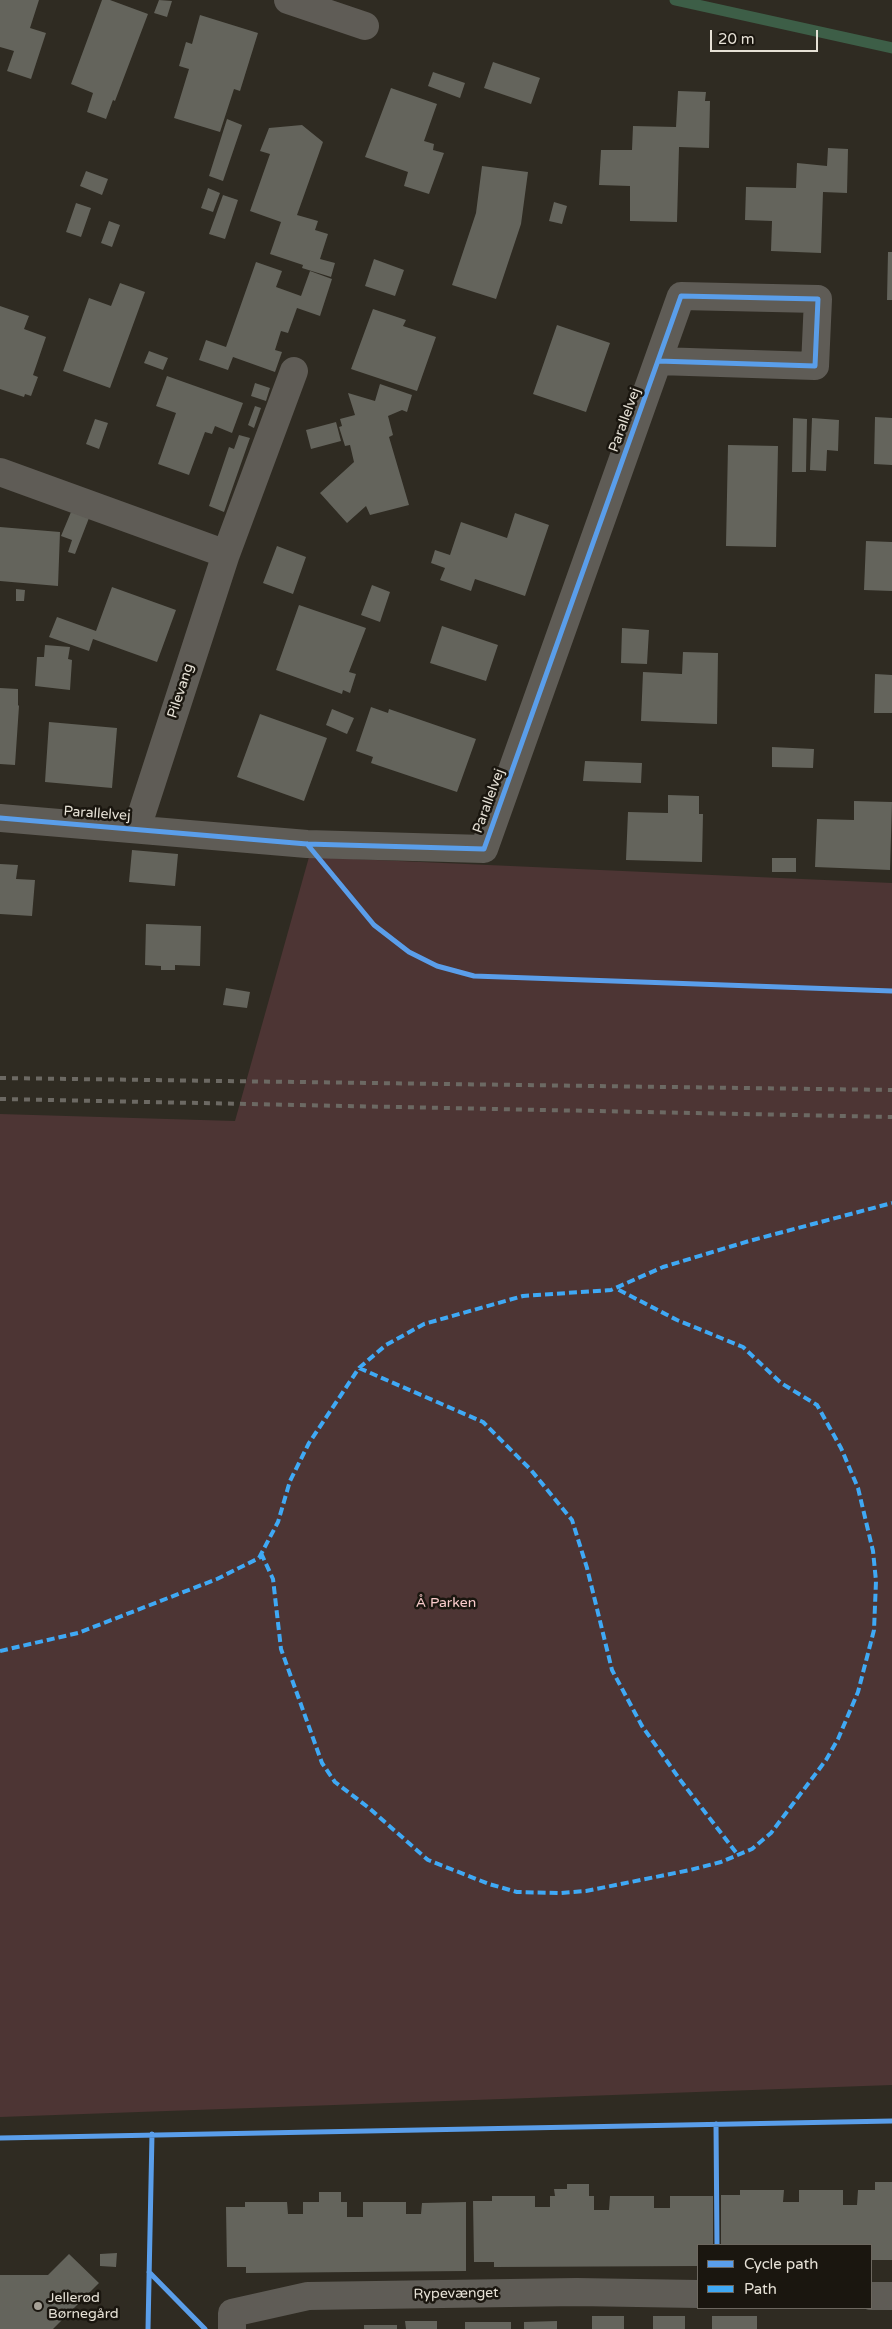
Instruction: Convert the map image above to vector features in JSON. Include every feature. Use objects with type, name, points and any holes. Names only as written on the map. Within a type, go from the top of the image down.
[{"type":"street","points":[[288,0],[365,26]]},
{"type":"street","name":"Parallelvej","points":[[0,818],[137,828],[307,844],[484,849],[681,296],[818,299],[814,366],[658,361]]},
{"type":"street","name":"Pilevang","points":[[137,828],[226,554],[294,371]]},
{"type":"street","points":[[0,472],[226,554]]},
{"type":"street","name":"Rypevænget","points":[[232,2329],[232,2313],[308,2296],[577,2292],[697,2294]]},
{"type":"street","points":[[872,2296],[892,2296]]},
{"type":"green space","name":"Å Parken","points":[[309,857],[892,883],[892,2085],[0,2117],[0,1114],[235,1121]]},
{"type":"building","points":[[0,0],[39,0],[30,28],[46,33],[31,79],[7,71],[14,51],[0,47]]},
{"type":"building","points":[[102,0],[110,0],[148,14],[115,101],[113,100],[106,119],[87,112],[93,93],[71,84]]},
{"type":"building","points":[[159,0],[172,1],[167,17],[154,13]]},
{"type":"building","points":[[200,15],[258,33],[240,91],[234,89],[220,132],[174,118],[189,69],[179,66],[186,42],[192,44]]},
{"type":"building","points":[[493,62],[540,78],[531,104],[484,88]]},
{"type":"building","points":[[433,72],[465,83],[460,98],[428,86]]},
{"type":"building","points":[[391,88],[437,104],[424,141],[434,144],[433,150],[444,153],[429,194],[404,186],[408,172],[365,157]]},
{"type":"building","points":[[678,91],[706,92],[705,101],[710,101],[709,148],[679,147],[677,222],[630,221],[630,186],[599,185],[601,150],[632,150],[633,126],[676,127]]},
{"type":"building","points":[[227,119],[242,125],[223,181],[209,176]]},
{"type":"building","points":[[302,125],[323,142],[297,215],[318,221],[315,230],[328,234],[320,259],[335,263],[331,277],[302,268],[303,265],[270,254],[281,222],[250,211],[270,154],[260,151],[269,128]]},
{"type":"building","points":[[828,148],[848,149],[847,193],[823,192],[821,253],[771,251],[772,221],[745,220],[746,187],[796,188],[797,163],[827,166]]},
{"type":"building","points":[[482,166],[528,172],[521,224],[496,299],[452,285],[476,213]]},
{"type":"building","points":[[86,171],[108,179],[102,195],[80,186]]},
{"type":"building","points":[[208,188],[220,193],[213,212],[201,208]]},
{"type":"building","points":[[223,195],[238,200],[225,239],[209,234]]},
{"type":"building","points":[[554,202],[567,206],[562,224],[549,221]]},
{"type":"building","points":[[76,203],[91,208],[81,237],[66,232]]},
{"type":"building","points":[[109,221],[120,225],[112,247],[101,243]]},
{"type":"building","points":[[888,252],[892,252],[892,300],[887,300]]},
{"type":"building","points":[[374,259],[404,270],[395,296],[365,286]]},
{"type":"building","points":[[256,262],[282,271],[276,287],[301,296],[310,271],[332,279],[320,316],[297,308],[288,333],[281,331],[275,350],[282,352],[275,372],[233,357],[228,370],[199,360],[206,340],[226,347]]},
{"type":"building","points":[[120,283],[145,292],[110,388],[63,371],[89,298],[111,306]]},
{"type":"building","points":[[0,306],[29,316],[24,329],[46,337],[33,375],[38,377],[31,396],[25,394],[24,397],[0,389]]},
{"type":"building","points":[[373,309],[406,320],[403,326],[436,337],[417,391],[351,369]]},
{"type":"building","points":[[557,325],[610,343],[586,412],[533,394]]},
{"type":"building","points":[[149,351],[168,358],[163,370],[144,363]]},
{"type":"building","points":[[167,376],[243,403],[232,433],[215,426],[212,434],[205,432],[189,475],[158,464],[176,413],[156,406]]},
{"type":"building","points":[[255,383],[270,388],[266,401],[251,396]]},
{"type":"building","points":[[380,384],[412,395],[407,412],[402,410],[388,416],[393,435],[389,437],[409,505],[370,515],[366,506],[347,523],[320,493],[354,462],[350,445],[345,446],[339,427],[342,426],[340,419],[355,415],[348,393],[375,401]]},
{"type":"building","points":[[255,406],[261,408],[254,428],[248,425]]},
{"type":"building","points":[[875,417],[892,418],[892,465],[874,464]]},
{"type":"building","points":[[793,418],[807,419],[806,472],[792,472]]},
{"type":"building","points":[[812,418],[839,420],[838,451],[827,450],[826,471],[810,470]]},
{"type":"building","points":[[95,419],[108,423],[99,449],[86,444]]},
{"type":"building","points":[[336,422],[341,441],[311,449],[306,430]]},
{"type":"building","points":[[239,435],[250,438],[224,512],[209,506],[229,447],[234,449]]},
{"type":"building","points":[[728,445],[778,446],[776,547],[726,546]]},
{"type":"building","points":[[71,512],[89,518],[75,554],[68,552],[72,540],[61,536]]},
{"type":"building","points":[[515,513],[549,525],[525,596],[475,579],[471,591],[440,580],[445,568],[431,563],[435,550],[450,555],[461,522],[507,538]]},
{"type":"building","points":[[0,527],[60,532],[58,586],[0,581]]},
{"type":"building","points":[[866,541],[892,542],[892,591],[864,590]]},
{"type":"building","points":[[277,546],[306,557],[293,594],[263,583]]},
{"type":"building","points":[[372,585],[390,592],[380,622],[361,615]]},
{"type":"building","points":[[112,587],[176,610],[157,662],[93,639],[89,651],[49,637],[57,617],[96,631]]},
{"type":"building","points":[[16,589],[25,590],[24,601],[16,601]]},
{"type":"building","points":[[299,605],[366,628],[349,672],[356,674],[350,693],[343,690],[342,694],[276,670]]},
{"type":"building","points":[[442,626],[498,645],[486,681],[430,663]]},
{"type":"building","points":[[622,628],[649,630],[647,664],[621,663]]},
{"type":"building","points":[[45,645],[70,647],[68,659],[72,660],[70,690],[35,686],[37,657],[44,657]]},
{"type":"building","points":[[683,652],[718,653],[717,724],[641,721],[643,672],[682,674]]},
{"type":"building","points":[[875,674],[892,675],[892,713],[874,713]]},
{"type":"building","points":[[0,688],[18,689],[19,706],[15,765],[0,764]]},
{"type":"building","points":[[371,707],[388,713],[389,709],[476,739],[457,792],[371,763],[373,757],[356,751]]},
{"type":"building","points":[[332,709],[354,718],[347,734],[326,725]]},
{"type":"building","points":[[260,714],[327,738],[304,801],[237,777]]},
{"type":"building","points":[[49,722],[117,728],[112,788],[45,782]]},
{"type":"building","points":[[772,747],[814,749],[813,768],[772,767]]},
{"type":"building","points":[[585,761],[642,763],[641,783],[583,781]]},
{"type":"building","points":[[668,795],[699,796],[699,814],[703,814],[702,862],[626,860],[628,812],[668,813]]},
{"type":"building","points":[[854,801],[892,802],[890,870],[815,867],[817,819],[854,820]]},
{"type":"building","points":[[132,850],[178,854],[175,886],[129,882]]},
{"type":"building","points":[[772,858],[796,858],[796,872],[772,872]]},
{"type":"building","points":[[0,864],[18,865],[16,879],[35,880],[32,916],[0,914]]},
{"type":"building","points":[[146,924],[201,926],[200,966],[175,965],[175,970],[161,970],[161,966],[145,965]]},
{"type":"building","points":[[226,988],[250,992],[247,1008],[223,1005]]},
{"type":"building","points":[[875,2182],[892,2182],[892,2260],[872,2260],[872,2244],[721,2244],[721,2195],[740,2195],[740,2190],[784,2190],[783,2202],[799,2202],[799,2190],[843,2190],[843,2205],[857,2205],[858,2190],[875,2190]]},
{"type":"building","points":[[567,2184],[589,2184],[589,2196],[594,2196],[594,2210],[609,2210],[610,2196],[654,2196],[654,2208],[670,2208],[670,2196],[713,2196],[713,2244],[697,2244],[697,2266],[494,2267],[494,2262],[474,2262],[473,2201],[492,2201],[492,2196],[535,2196],[535,2207],[550,2207],[550,2196],[555,2196],[554,2189],[567,2189]]},
{"type":"building","points":[[319,2192],[341,2192],[341,2202],[347,2202],[347,2217],[363,2217],[363,2202],[406,2202],[406,2214],[421,2214],[422,2203],[466,2202],[466,2271],[246,2273],[246,2267],[227,2267],[226,2207],[245,2207],[245,2202],[287,2202],[288,2214],[303,2214],[303,2202],[319,2202]]},
{"type":"building","points":[[117,2253],[116,2267],[100,2266],[100,2254]]},
{"type":"building","name":"Jellerød Børnegård","points":[[69,2254],[99,2283],[53,2329],[0,2329],[0,2275],[48,2275]]},
{"type":"building","points":[[592,2316],[624,2316],[624,2329],[592,2329]]},
{"type":"building","points":[[653,2316],[685,2316],[685,2329],[653,2329]]},
{"type":"building","points":[[712,2316],[757,2316],[757,2329],[712,2329]]},
{"type":"building","points":[[405,2321],[437,2321],[437,2329],[406,2329]]},
{"type":"building","points":[[557,2321],[557,2329],[524,2329],[524,2322]]},
{"type":"building","points":[[465,2322],[511,2322],[511,2329],[465,2329]]},
{"type":"building","points":[[364,2325],[397,2325],[397,2329],[364,2329]]},
{"type":"waterway","points":[[675,0],[892,48]]},
{"type":"railway","points":[[0,1078],[892,1090]]},
{"type":"railway","points":[[0,1099],[892,1117]]},
{"type":"marked path","points":[[0,1651],[78,1633],[217,1579],[259,1558],[278,1522],[290,1481],[309,1443],[359,1368],[386,1345],[424,1324],[523,1296],[611,1290],[663,1267],[749,1241],[892,1203]]},
{"type":"marked path","points":[[261,1553],[273,1579],[281,1649],[322,1763],[335,1782],[369,1808],[428,1860],[489,1884],[517,1892],[561,1893],[586,1891],[690,1870],[721,1862],[752,1849],[771,1833],[826,1760],[838,1739],[858,1692],[874,1630],[876,1581],[873,1551],[858,1488],[841,1448],[817,1405],[781,1383],[743,1347],[677,1320],[615,1288]]},
{"type":"marked path","points":[[359,1368],[483,1422],[531,1470],[572,1520],[587,1568],[612,1670],[642,1726],[681,1781],[738,1855]]},
{"type":"cycle path","points":[[0,818],[307,844],[484,849],[681,296],[818,299],[815,366],[658,361]]},
{"type":"cycle path","points":[[307,844],[374,925],[409,952],[437,966],[474,976],[892,991]]},
{"type":"cycle path","points":[[0,2138],[892,2121]]},
{"type":"cycle path","points":[[716,2124],[717,2244]]},
{"type":"cycle path","points":[[148,2329],[152,2134]]},
{"type":"cycle path","points":[[149,2272],[205,2329]]},
{"type":"place","name":"Jellerød Børnegård","points":[[38,2306]]}]
